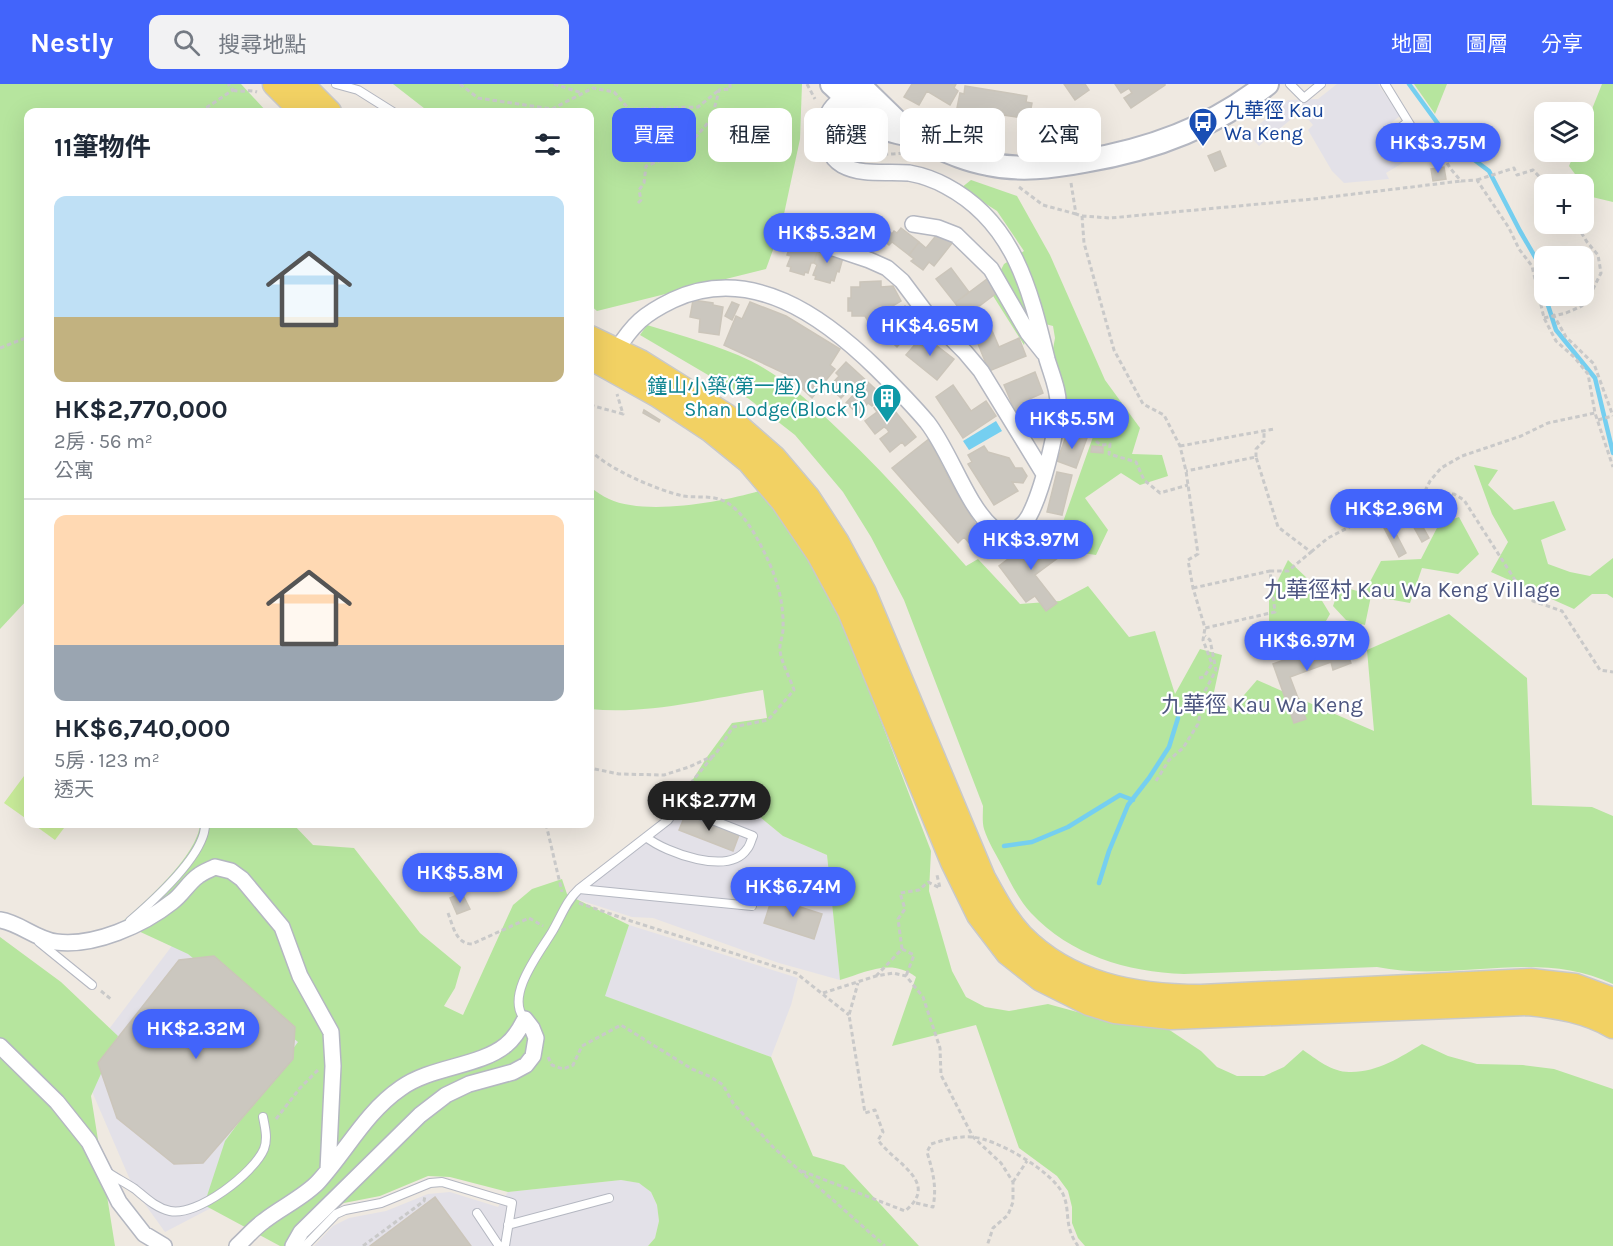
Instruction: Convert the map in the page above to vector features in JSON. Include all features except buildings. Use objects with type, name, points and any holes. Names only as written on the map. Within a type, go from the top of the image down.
[{"type":"main road","points":[[275,84],[313,99]]},
{"type":"main road","points":[[849,88],[882,128],[909,135],[942,150],[981,162],[1020,168],[1035,157],[1112,156],[1166,141],[1241,104],[1267,84]]},
{"type":"main road","points":[[594,344],[608,365],[688,414],[730,445],[767,480],[803,528],[835,580],[850,611],[965,888],[979,915],[1008,952],[1041,979],[1089,1003],[1115,1011],[1143,1015],[1205,1017],[1528,1003],[1571,1009],[1591,1015],[1613,1026]]},
{"type":"main road","points":[[608,365],[653,370],[726,416],[774,458],[808,498],[836,541],[864,594],[983,878],[1001,909],[1021,935],[1052,961],[1089,981],[1119,990],[1149,995],[1201,997],[1530,981],[1575,986],[1613,1000]]},
{"type":"street","points":[[608,365],[630,328],[653,309],[690,292],[717,287],[748,289],[780,299],[813,315],[842,335],[908,399],[941,441],[979,511],[990,526],[999,532],[1010,531],[1020,527],[1027,519],[1044,474],[1059,405],[1031,296],[1018,264],[1002,234],[988,216],[969,200],[944,185],[913,174],[858,170],[842,165],[831,155],[824,125],[832,107],[849,88]]},
{"type":"street","points":[[913,224],[938,228],[956,235],[991,269],[1028,333],[1046,356]]},
{"type":"street","points":[[795,235],[887,268],[902,281],[926,314],[965,351],[981,371],[1044,474]]},
{"type":"street","points":[[0,920],[15,924],[37,937],[56,942],[75,942],[104,936],[140,924],[174,901],[199,875],[215,867],[231,871],[242,879],[282,927],[300,976],[332,1032],[333,1066],[328,1170]]},
{"type":"street","points":[[237,1246],[262,1222],[318,1183],[354,1134],[381,1104],[401,1088],[428,1074],[483,1057],[505,1046],[516,1035],[525,1019],[536,1038],[533,1056],[526,1065],[513,1072],[469,1084],[446,1095],[429,1108],[301,1232],[293,1246]]},
{"type":"street","points":[[0,1046],[57,1102],[89,1142],[119,1202],[144,1234],[164,1246]]},
{"type":"lane","points":[[336,84],[358,90],[388,108]]},
{"type":"lane","points":[[1290,84],[1304,98],[1321,84]]},
{"type":"lane","points":[[1385,84],[1408,122]]},
{"type":"lane","points":[[525,1019],[519,1002],[521,987],[569,899],[668,820],[679,805]]},
{"type":"lane","points":[[646,837],[656,846],[693,859],[718,861],[738,857],[747,850],[753,836],[687,810]]},
{"type":"lane","points":[[124,929],[188,863],[205,828]]},
{"type":"lane","points":[[579,889],[752,906]]},
{"type":"lane","points":[[24,930],[92,985]]},
{"type":"lane","points":[[103,1170],[159,1208],[173,1212],[190,1210],[209,1201],[255,1164],[265,1148],[266,1132],[263,1117]]},
{"type":"lane","points":[[305,1246],[336,1214],[381,1203],[430,1183],[442,1182],[512,1203],[505,1246]]},
{"type":"lane","points":[[508,1225],[609,1198]]},
{"type":"lane","points":[[477,1212],[499,1246]]},
{"type":"path","points":[[206,108],[233,90],[228,84]]},
{"type":"path","points":[[460,84],[478,98],[545,108]]},
{"type":"path","points":[[554,84],[582,93]]},
{"type":"path","points":[[554,108],[593,88],[614,92],[629,109],[698,107],[719,90],[730,89],[730,84]]},
{"type":"path","points":[[807,84],[814,99]]},
{"type":"path","points":[[638,203],[641,200],[639,190],[644,183],[646,166],[677,154],[689,145],[712,118],[719,90]]},
{"type":"path","points":[[1428,130],[1450,168],[1461,181]]},
{"type":"path","points":[[1019,183],[1018,187],[1043,205],[1082,216],[1110,218],[1477,180],[1514,168],[1517,175],[1533,170],[1537,174]]},
{"type":"path","points":[[1477,180],[1532,266],[1546,317],[1556,341],[1574,357],[1587,374],[1595,413],[1613,467]]},
{"type":"path","points":[[1064,183],[1071,183],[1076,214]]},
{"type":"path","points":[[1082,216],[1084,243],[1114,350],[1143,404],[1164,415],[1180,446],[1186,471],[1198,554],[1188,560],[1193,588],[1205,628],[1203,640],[1212,664],[1204,677],[1199,678]]},
{"type":"path","points":[[1546,317],[1566,313],[1582,306],[1601,273],[1598,255],[1582,234]]},
{"type":"path","points":[[1553,314],[1566,337],[1594,364],[1611,416],[1599,420]]},
{"type":"path","points":[[0,348],[24,339]]},
{"type":"path","points":[[594,406],[623,414],[608,365]]},
{"type":"path","points":[[1059,405],[1093,428],[1097,442],[1101,445],[1110,444],[1109,454],[1136,462],[1144,480],[1161,493],[1188,485]]},
{"type":"path","points":[[1425,491],[1441,468],[1462,456],[1548,423],[1595,413]]},
{"type":"path","points":[[1180,446],[1274,429]]},
{"type":"path","points":[[1264,431],[1264,441],[1256,449],[1256,457],[1278,527],[1311,552]]},
{"type":"path","points":[[594,453],[628,475],[662,489],[684,496],[723,501],[735,509],[756,537],[777,583],[783,615],[780,650],[794,690],[768,720],[733,727],[715,755],[689,767],[664,775],[619,774],[594,769]]},
{"type":"path","points":[[1186,471],[1256,457]]},
{"type":"path","points":[[1193,588],[1270,572],[1288,571],[1328,538],[1411,495],[1425,491],[1454,494],[1464,500],[1522,591],[1533,601],[1562,610],[1600,670],[1613,672]]},
{"type":"path","points":[[1205,628],[1275,612],[1270,572]]},
{"type":"path","points":[[1156,781],[1169,760],[1183,748],[1198,724],[1205,692],[1216,670],[1210,640],[1205,636]]},
{"type":"path","points":[[547,828],[563,895],[569,899],[796,973],[849,1015]]},
{"type":"path","points":[[902,949],[898,919],[905,909],[900,893],[919,890],[928,882],[940,888],[936,873],[939,871]]},
{"type":"path","points":[[448,913],[459,940],[464,944],[472,944],[529,918],[553,931]]},
{"type":"path","points":[[902,949],[914,955],[906,976]]},
{"type":"path","points":[[876,976],[902,949]]},
{"type":"path","points":[[824,993],[876,976],[894,973],[906,976],[923,997],[940,1048],[941,1075],[974,1137],[1001,1163],[1013,1182]]},
{"type":"path","points":[[798,1170],[906,1211],[916,1203],[917,1180],[908,1168],[885,1150],[878,1140],[883,1132],[875,1110],[865,1113],[849,1015],[858,983]]},
{"type":"path","points":[[545,1050],[552,1065],[563,1069],[573,1065],[582,1046],[621,1025],[692,1069],[723,1085],[733,1103],[773,1147],[885,1246]]},
{"type":"path","points":[[266,1132],[317,1070],[326,1065],[333,1066]]},
{"type":"path","points":[[916,1203],[933,1207],[936,1194],[935,1179],[927,1152],[931,1144],[948,1138],[974,1137],[1015,1152],[1053,1180],[1063,1194],[1067,1224],[1078,1246]]},
{"type":"path","points":[[987,1246],[993,1228],[1008,1215],[1012,1202],[1013,1182],[1027,1161]]},
{"type":"path","points":[[363,1246],[423,1201],[430,1183]]},
{"type":"shaded area","points":[[1337,84],[1378,84],[1400,116],[1384,128],[1406,161],[1386,173],[1389,179],[1344,183],[1332,171],[1308,130],[1313,125],[1301,111],[1259,146],[1248,134],[1288,100],[1318,99]]},
{"type":"shaded area","points":[[680,800],[749,808],[783,836],[827,855],[840,980],[779,963],[653,918],[632,917],[567,894],[664,817]]},
{"type":"shaded area","points":[[629,925],[798,978],[791,1005],[771,1057],[604,996]]},
{"type":"shaded area","points":[[187,926],[319,1035],[276,1174],[165,1232],[134,1189],[81,1066]]},
{"type":"shaded area","points":[[621,1180],[640,1183],[651,1192],[657,1205],[659,1221],[655,1238],[648,1246],[314,1246],[333,1226],[349,1218],[386,1211],[428,1194],[450,1192],[498,1207],[508,1192]]},
{"type":"green space","points":[[0,84],[241,84],[263,108],[24,108],[24,603],[0,629]]},
{"type":"green space","points":[[393,84],[802,84],[800,139],[781,228],[766,269],[597,311],[594,308],[594,108],[424,108]]},
{"type":"green space","points":[[1414,84],[1447,84],[1435,114]]},
{"type":"green space","points":[[1602,84],[1613,84],[1613,202],[1594,197],[1594,174],[1575,174],[1569,166],[1571,162],[1594,162],[1594,104]]},
{"type":"green space","points":[[971,180],[1017,196],[1050,255],[1105,380],[1140,428],[1132,454],[1162,455],[1168,476],[1140,485],[1121,473],[1085,498],[1108,530],[1096,555],[1069,551],[1051,522],[1063,522],[1094,434],[1050,410],[1047,382],[1055,338],[1053,326],[1030,320],[1024,345],[990,291],[1004,264],[1024,251],[997,211],[961,188]]},
{"type":"green space","points":[[647,325],[738,355],[764,368],[787,384],[874,464],[966,566],[978,559],[1020,604],[1060,601],[1088,586],[1129,637],[1155,631],[1175,694],[1200,649],[1222,655],[1214,692],[1232,709],[1257,680],[1374,731],[1367,650],[1449,614],[1527,678],[1532,805],[1592,807],[1613,816],[1613,984],[1585,974],[1555,968],[1526,967],[1436,971],[1406,971],[1377,967],[1163,973],[1101,959],[1063,940],[1046,928],[1027,908],[1015,891],[990,843],[983,826],[983,806],[904,600],[871,537],[843,492],[795,435],[749,399],[640,335]]},
{"type":"green space","points":[[1474,465],[1498,470],[1488,485],[1514,510],[1554,501],[1566,530],[1541,540],[1548,564],[1590,576],[1613,558],[1613,598],[1607,594],[1592,594],[1574,609],[1491,572],[1508,542],[1492,514]]},
{"type":"green space","points":[[594,490],[609,499],[624,504],[663,507],[705,503],[759,491],[785,519],[817,568],[842,620],[931,851],[929,891],[952,971],[966,997],[985,1007],[1009,1011],[1048,1004],[1121,1024],[1165,1027],[1201,1051],[1217,1067],[1237,1076],[1264,1076],[1284,1067],[1303,1050],[1336,1070],[1359,1072],[1388,1063],[1422,1044],[1448,1056],[1477,1064],[1523,1065],[1554,1069],[1613,1089],[1613,1246],[1085,1246],[1078,1238],[1072,1223],[1072,1207],[1068,1191],[1057,1176],[1019,1148],[976,1025],[892,1046],[916,977],[907,971],[888,967],[840,980],[827,855],[783,836],[749,808],[680,800],[732,723],[767,718],[763,690],[655,708],[594,709]]},
{"type":"green space","points":[[1459,517],[1479,554],[1458,574],[1422,568],[1410,603],[1371,596],[1365,625],[1346,620],[1333,606],[1340,586],[1364,593],[1381,561],[1421,559],[1439,524]]},
{"type":"green space","points":[[1288,560],[1310,581],[1330,614],[1311,647],[1293,643],[1269,626],[1269,598]]},
{"type":"green space","points":[[24,776],[24,817],[4,803]]},
{"type":"green space","points":[[38,828],[64,828],[55,840]]},
{"type":"green space","points":[[199,828],[297,828],[313,845],[354,848],[420,933],[461,967],[455,988],[444,1006],[463,1015],[513,905],[532,889],[562,879],[567,894],[629,925],[605,996],[771,1057],[813,1156],[844,1165],[919,1246],[648,1246],[655,1238],[659,1221],[657,1205],[651,1192],[639,1183],[621,1180],[508,1192],[450,1177],[428,1176],[380,1196],[344,1203],[326,1212],[293,1246],[280,1246],[204,1205],[225,1141],[298,1042],[188,954],[121,923],[168,878],[190,850]]},
{"type":"green space","points":[[0,937],[61,982],[118,1036],[91,1096],[115,1246],[0,1246]]},
{"type":"water","points":[[996,421],[1002,431],[969,450],[963,441]]},
{"type":"waterway","points":[[1409,84],[1452,143],[1489,171],[1534,255]]},
{"type":"waterway","points":[[1548,306],[1556,330],[1595,378],[1613,453]]},
{"type":"waterway","points":[[1099,883],[1128,805],[1169,747],[1178,718]]},
{"type":"waterway","points":[[1004,846],[1032,842],[1068,827],[1120,795],[1133,800]]},
{"type":"place","name":"九華徑 Kau Wa Keng","points":[[1203,148]]},
{"type":"place","name":"鐘山小築(第一座) Chung Shan Lodge(Block 1)","points":[[887,424]]},
{"type":"district","name":"九華徑村 Kau Wa Keng Village","points":[[1412,589]]},
{"type":"district","name":"九華徑 Kau Wa Keng","points":[[1262,704]]}]
